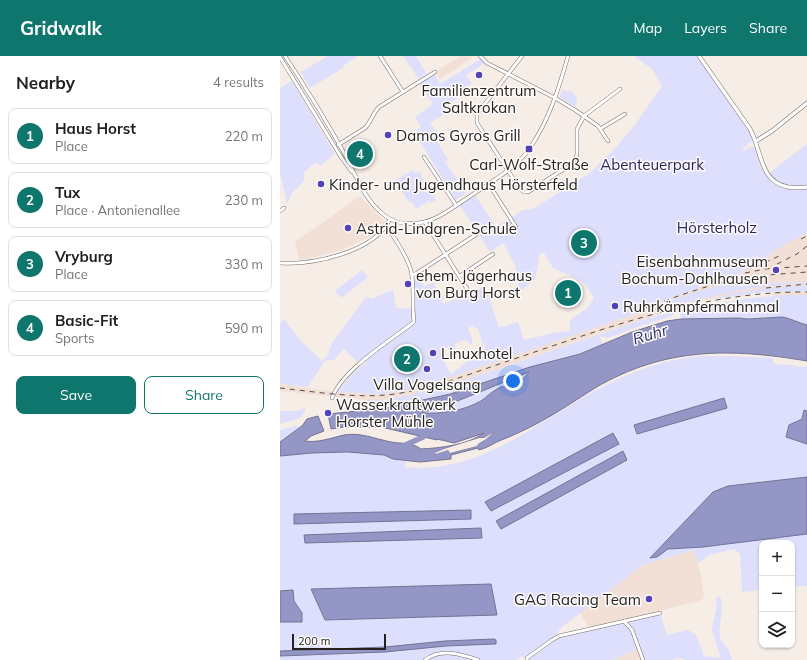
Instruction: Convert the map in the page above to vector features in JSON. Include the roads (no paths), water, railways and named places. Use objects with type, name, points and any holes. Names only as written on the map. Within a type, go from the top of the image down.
[{"type":"street","points":[[285,56],[308,90],[370,200],[380,212],[390,219],[406,224],[425,222],[438,216],[508,170],[529,149],[543,128],[555,98],[568,56]]},
{"type":"street","points":[[380,56],[403,92]]},
{"type":"street","points":[[480,56],[485,62],[555,98],[584,116],[598,126],[608,141]]},
{"type":"street","points":[[522,56],[477,114],[476,120],[520,189],[526,192],[567,167],[574,161],[577,155],[578,129],[584,116],[620,89]]},
{"type":"street","points":[[699,56],[745,121],[756,141],[761,160],[767,174],[773,181],[780,185],[798,188],[807,187]]},
{"type":"street","points":[[280,57],[347,166],[353,172]]},
{"type":"street","points":[[335,147],[365,128],[377,109],[435,72]]},
{"type":"street","points":[[756,141],[772,131],[807,103]]},
{"type":"street","points":[[600,129],[625,114]]},
{"type":"street","points":[[424,157],[456,205]]},
{"type":"street","points":[[488,183],[516,227]]},
{"type":"street","points":[[280,211],[284,208]]},
{"type":"street","points":[[280,262],[304,262],[343,253],[373,238],[386,227],[390,219]]},
{"type":"street","points":[[425,222],[469,292]]},
{"type":"street","points":[[332,398],[341,382],[353,370],[414,322],[412,276],[407,259],[386,227]]},
{"type":"street","points":[[412,276],[418,274],[477,234]]},
{"type":"street","points":[[460,276],[493,254]]},
{"type":"street","points":[[527,660],[532,654],[555,638],[660,613]]},
{"type":"street","points":[[623,621],[632,630],[643,660]]},
{"type":"street","points":[[425,660],[442,652],[462,655],[478,660]]},
{"type":"water","points":[[782,317],[807,325],[807,361],[751,354],[725,353],[698,354],[673,358],[647,365],[621,375],[595,388],[538,423],[482,449],[479,450],[478,448],[451,455],[451,459],[420,462],[393,459],[384,455],[348,452],[280,456],[280,442],[302,426],[307,419],[318,416],[324,431],[311,436],[305,441],[320,441],[344,435],[356,434],[391,442],[410,444],[421,449],[445,447],[462,443],[484,433],[454,443],[381,427],[344,427],[331,429],[328,414],[387,408],[450,394],[530,367],[580,354],[632,332],[667,321],[681,319],[748,319]],"holes":[[[529,372],[516,384],[498,388],[481,401],[467,407],[445,412],[422,413],[455,402]],[[494,432],[477,446],[450,453],[448,450],[435,454],[444,449],[479,438],[484,438]]]},
{"type":"water","points":[[724,398],[727,408],[637,434],[634,425]]},
{"type":"water","points":[[804,410],[807,411],[807,444],[786,437],[789,425],[802,419]]},
{"type":"water","points":[[613,433],[619,444],[491,511],[485,502]]},
{"type":"water","points":[[623,451],[627,460],[501,529],[496,521]]},
{"type":"water","points":[[807,477],[807,534],[703,547],[668,549],[657,557],[650,558],[713,492],[728,486]]},
{"type":"water","points":[[471,510],[471,519],[294,524],[294,514]]},
{"type":"water","points":[[481,528],[482,538],[305,543],[304,535]]},
{"type":"water","points":[[491,584],[497,615],[325,620],[311,589]]},
{"type":"water","points":[[293,590],[294,601],[302,613],[302,622],[280,622],[280,591]]},
{"type":"water","points":[[496,640],[496,644],[446,646],[385,652],[280,656],[280,651],[385,647],[445,641]]},
{"type":"waterway","name":"Ruhr","points":[[401,447],[423,437],[427,433]]},
{"type":"railway","points":[[801,239],[807,236]]},
{"type":"railway","points":[[777,264],[797,254],[807,246]]},
{"type":"railway","points":[[756,267],[781,255]]},
{"type":"railway","points":[[745,273],[765,269],[807,266]]},
{"type":"railway","points":[[636,311],[696,290],[733,280],[807,272]]},
{"type":"railway","points":[[766,288],[807,284]]},
{"type":"railway","points":[[280,388],[366,396],[395,394],[425,388],[455,379],[622,323],[658,313],[695,304],[732,298],[769,293],[807,292]]},
{"type":"place","name":"Familienzentrum Saltkrokan","points":[[479,75]]},
{"type":"place","name":"Damos Gyros Grill","points":[[388,135]]},
{"type":"place","name":"Carl-Wolf-Straße","points":[[529,149]]},
{"type":"place","name":"Basic-Fit","points":[[360,154]]},
{"type":"place","name":"Kinder- und Jugendhaus Hörsterfeld","points":[[321,184]]},
{"type":"place","name":"Astrid-Lindgren-Schule","points":[[348,228]]},
{"type":"place","name":"Vryburg","points":[[584,243]]},
{"type":"place","name":"Eisenbahnmuseum Bochum-Dahlhausen","points":[[776,270]]},
{"type":"place","name":"ehem. Jägerhaus von Burg Horst","points":[[408,284]]},
{"type":"place","name":"Haus Horst","points":[[568,293]]},
{"type":"place","name":"Ruhrkämpfermahnmal","points":[[615,306]]},
{"type":"place","name":"Linuxhotel","points":[[433,353]]},
{"type":"place","name":"Tux","points":[[407,359]]},
{"type":"place","name":"Villa Vogelsang","points":[[427,369]]},
{"type":"place","name":"Wasserkraftwerk Horster Mühle","points":[[328,413]]},
{"type":"place","name":"GAG Racing Team","points":[[649,599]]},
{"type":"park label","name":"Abenteuerpark","points":[[652,164]]},
{"type":"park label","name":"Hörsterholz","points":[[717,227]]}]
